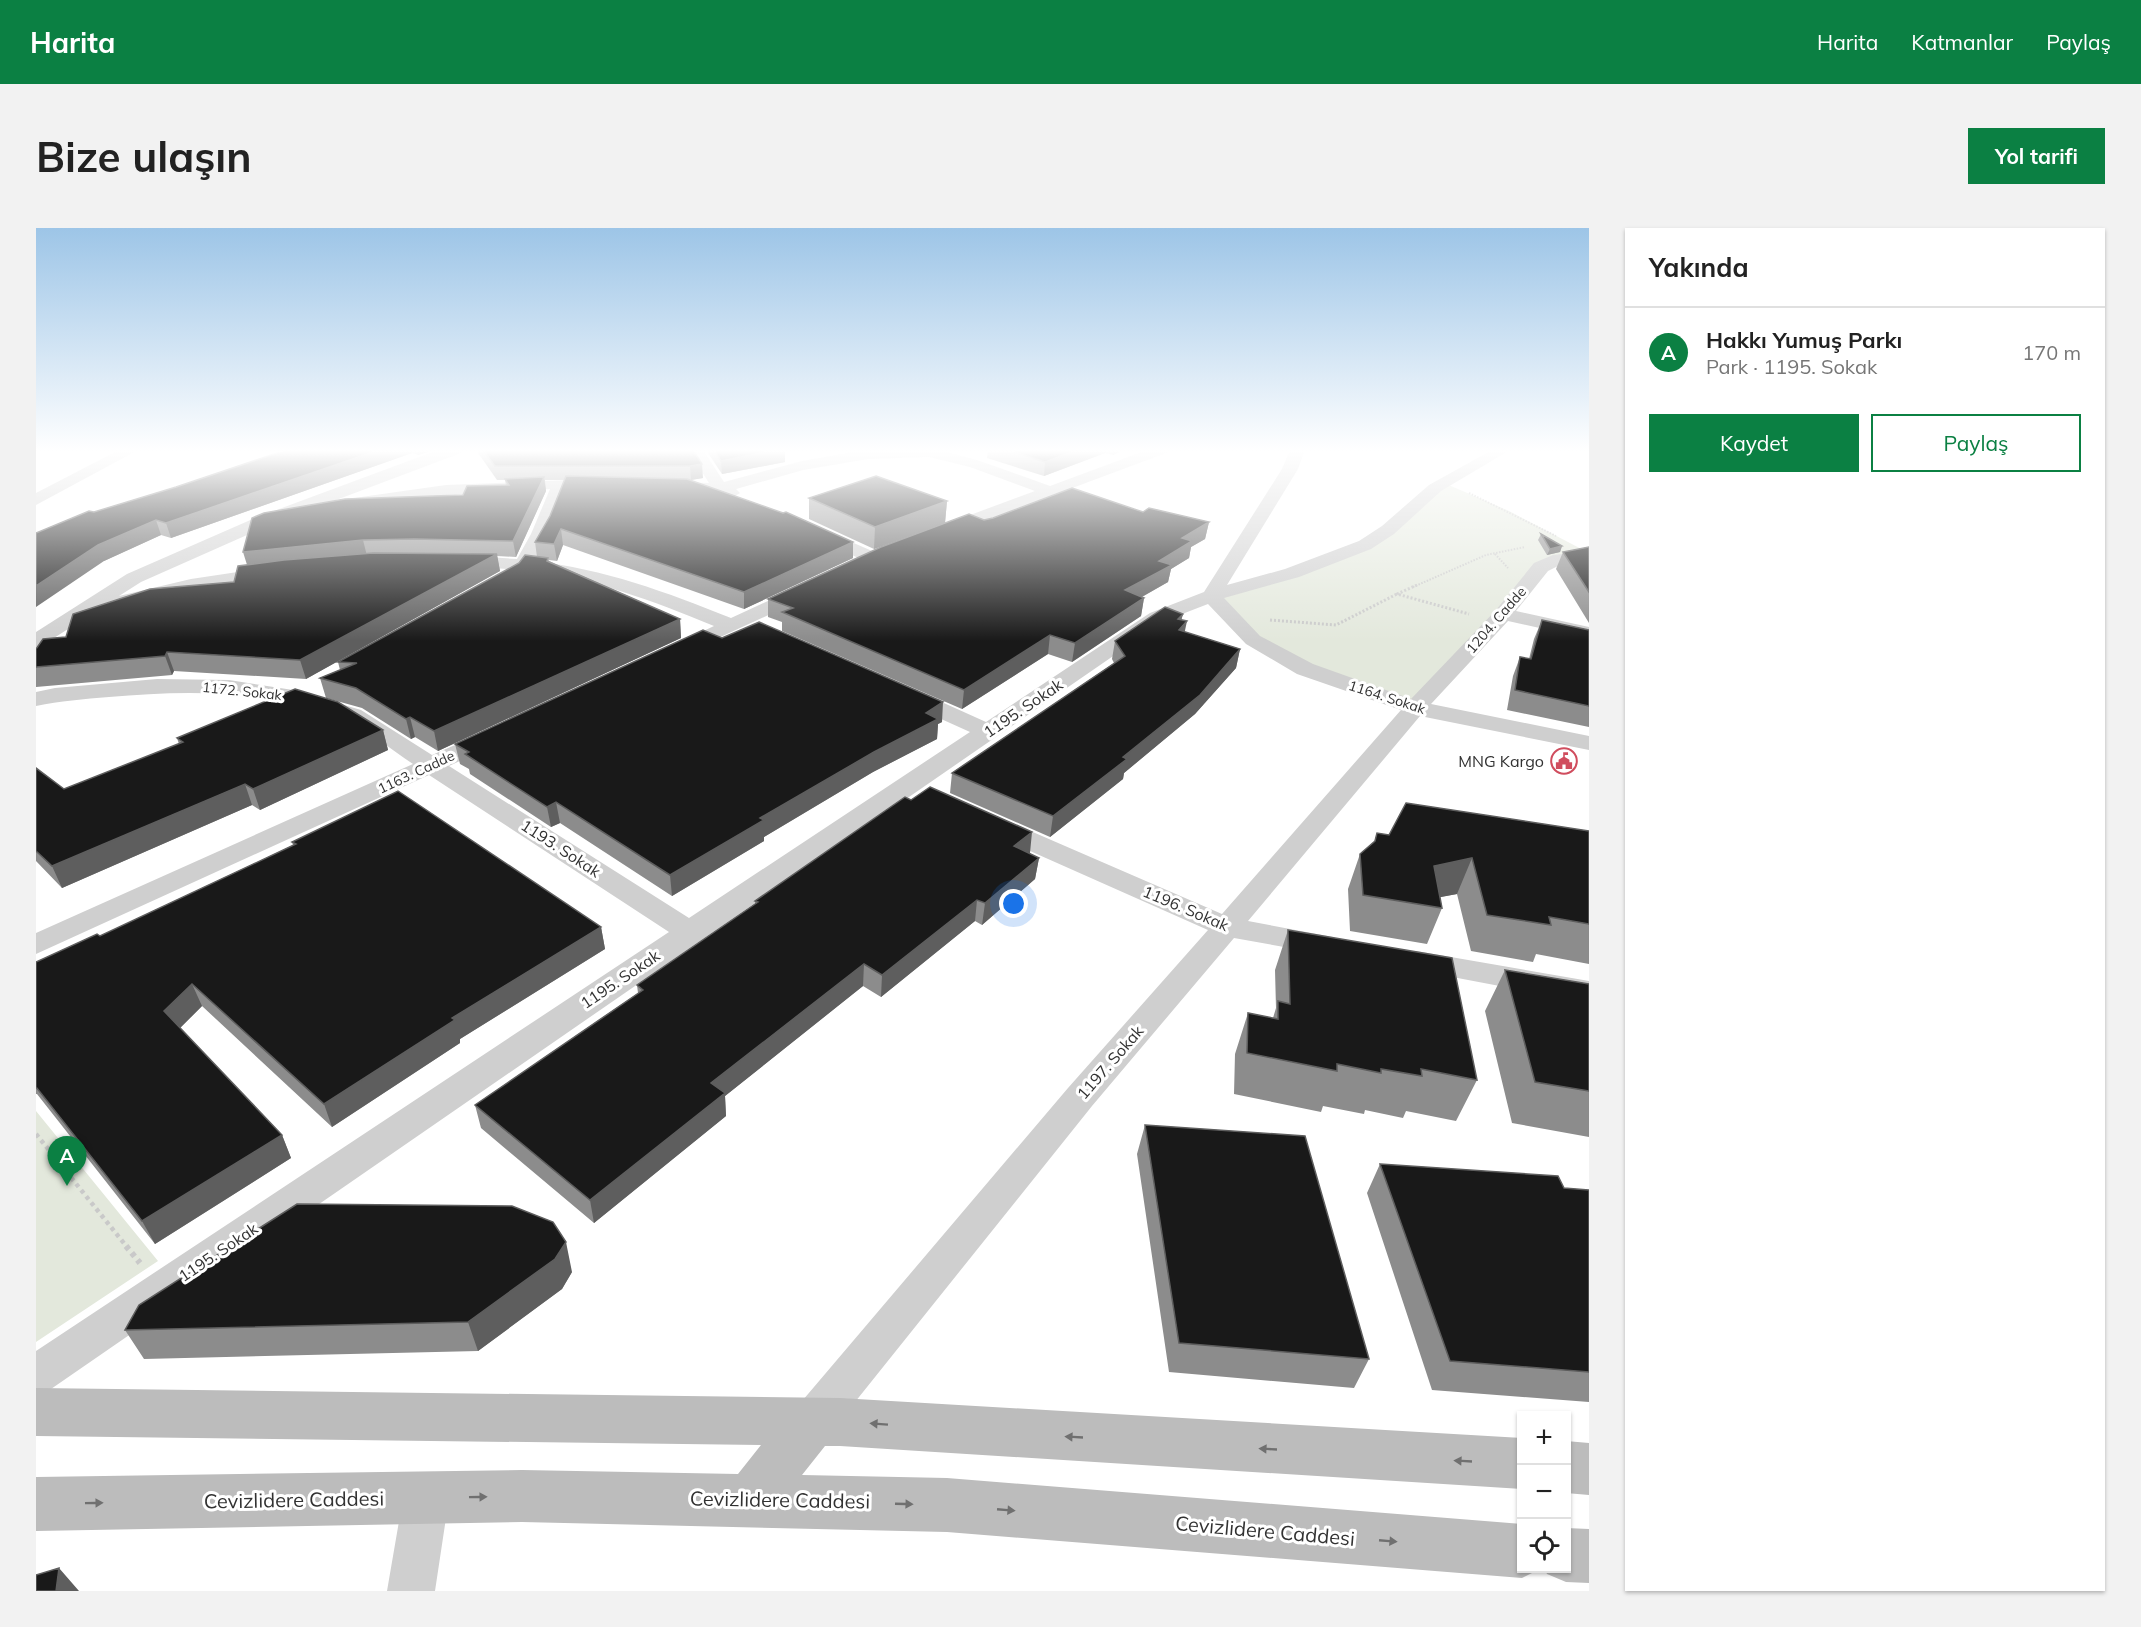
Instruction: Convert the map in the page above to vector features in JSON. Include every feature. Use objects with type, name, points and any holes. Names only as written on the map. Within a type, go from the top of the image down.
[{"type":"main road","points":[[36,1412],[812,1422],[1517,1464]]},
{"type":"main road","points":[[751,1500],[812,1422]]},
{"type":"main road","points":[[1571,1467],[1589,1469]]},
{"type":"main road","name":"Cevizlidere Caddesi","points":[[36,1504],[522,1496],[947,1505],[1517,1551]]},
{"type":"street","points":[[36,641],[134,578],[283,514]]},
{"type":"street","points":[[261,522],[304,514]]},
{"type":"street","points":[[494,585],[514,574],[523,564],[548,514]]},
{"type":"street","points":[[917,541],[989,514]]},
{"type":"street","points":[[1221,606],[1268,514]]},
{"type":"street","name":"1195. Sokak","points":[[36,1375],[1157,617],[1221,606],[1292,573],[1365,545],[1388,530],[1406,514]]},
{"type":"street","points":[[802,525],[873,558]]},
{"type":"street","points":[[853,567],[895,549]]},
{"type":"street","name":"1204. Cadde","points":[[1415,708],[1499,618],[1541,567],[1553,561],[1584,557]]},
{"type":"street","points":[[437,561],[523,564],[590,575],[762,631]]},
{"type":"street","points":[[82,611],[191,585],[291,571]]},
{"type":"street","points":[[657,661],[822,582]]},
{"type":"street","name":"1164. Sokak","points":[[1221,606],[1253,640],[1305,669],[1415,708],[1589,743]]},
{"type":"street","points":[[1499,618],[1589,633]]},
{"type":"street","points":[[293,697],[313,685]]},
{"type":"street","name":"1172. Sokak","points":[[36,699],[158,687],[229,687],[293,697],[353,716],[433,765]]},
{"type":"street","points":[[891,688],[988,731]]},
{"type":"street","name":"1197. Sokak","points":[[812,1422],[1080,1097],[1415,708]]},
{"type":"street","name":"1163. Cadde","points":[[36,945],[507,730]]},
{"type":"street","name":"1193. Sokak","points":[[433,765],[690,932]]},
{"type":"street","points":[[906,786],[938,800]]},
{"type":"street","name":"1196. Sokak","points":[[970,814],[1227,927],[1344,948]]},
{"type":"street","points":[[1390,956],[1589,992]]},
{"type":"street","points":[[411,1591],[426,1498]]},
{"type":"path","points":[[1514,514],[1562,538]]},
{"type":"path","points":[[1221,606],[1336,625],[1397,594],[1485,555],[1552,543],[1584,557]]},
{"type":"path","points":[[1495,553],[1513,575]]},
{"type":"path","points":[[1397,594],[1499,618]]},
{"type":"path","points":[[36,1134],[140,1262],[130,1269]]},
{"type":"shaded area","points":[[1405,514],[1514,514],[1589,553],[1553,561],[1415,708],[1253,640],[1211,596],[1365,545]]},
{"type":"shaded area","points":[[36,1111],[158,1261],[36,1342]]},
{"type":"building","points":[[83,514],[193,514],[166,523],[156,520],[98,545],[36,586],[36,533]]},
{"type":"building","points":[[263,514],[526,514],[513,541],[363,540],[243,552],[252,518]]},
{"type":"building","points":[[551,514],[790,514],[853,542],[744,592],[561,529],[554,544],[535,542]]},
{"type":"building","points":[[845,514],[912,514],[875,527]]},
{"type":"building","points":[[969,514],[984,520],[1005,514],[1173,514],[1209,522],[1182,538],[1192,541],[1159,561],[1172,565],[1125,590],[1144,598],[1075,643],[1050,635],[964,690],[782,612],[793,608],[768,599],[881,547]]},
{"type":"building","points":[[1541,534],[1562,546],[1550,549]]},
{"type":"building","points":[[1589,547],[1589,592],[1563,552]]},
{"type":"building","points":[[373,553],[497,554],[300,660],[167,652],[165,656],[36,667],[36,649],[43,639],[66,637],[73,614],[150,589],[234,582],[238,566]]},
{"type":"building","points":[[525,555],[548,558],[547,561],[680,619],[434,731],[410,717],[406,719],[356,688],[320,678],[357,663],[338,662],[519,563]]},
{"type":"building","points":[[1165,607],[1183,614],[1178,619],[1187,621],[1179,630],[1240,649],[1200,695],[1123,757],[1127,759],[1053,816],[952,773],[1125,656],[1115,641]]},
{"type":"building","points":[[1542,620],[1589,630],[1589,706],[1515,690],[1520,657],[1531,659]]},
{"type":"building","points":[[759,622],[943,702],[926,713],[938,719],[874,752],[760,818],[764,820],[670,875],[556,802],[547,807],[465,754],[469,752],[455,744],[703,630],[722,638]]},
{"type":"building","points":[[295,689],[338,702],[383,730],[253,789],[245,784],[52,866],[36,851],[36,768],[64,789],[183,742],[177,738]]},
{"type":"building","points":[[930,787],[1032,832],[1014,846],[1039,858],[985,903],[977,900],[882,975],[864,964],[711,1083],[725,1093],[590,1200],[475,1105],[643,990],[637,985],[758,902],[755,901],[905,797],[911,800]]},
{"type":"building","points":[[398,791],[601,927],[452,1018],[455,1020],[324,1104],[192,984],[164,1011],[282,1135],[142,1221],[36,1087],[36,962],[97,934],[100,936],[296,844],[292,842]]},
{"type":"building","points":[[1406,803],[1589,831],[1589,924],[1549,917],[1551,925],[1487,915],[1472,858],[1434,866],[1442,908],[1363,895],[1360,854],[1375,841],[1377,833],[1389,835]]},
{"type":"building","points":[[1288,930],[1452,958],[1477,1080],[1421,1069],[1422,1076],[1381,1069],[1381,1073],[1337,1064],[1337,1071],[1247,1053],[1248,1013],[1278,1019],[1278,1001],[1290,1004]]},
{"type":"building","points":[[1505,970],[1589,984],[1589,1091],[1535,1082]]},
{"type":"building","points":[[1145,1125],[1305,1136],[1369,1359],[1179,1343]]},
{"type":"building","points":[[1380,1164],[1558,1176],[1564,1188],[1589,1190],[1589,1372],[1450,1361]]},
{"type":"building","points":[[297,1204],[512,1206],[553,1222],[566,1242],[555,1259],[468,1322],[125,1330],[139,1305]]},
{"type":"building","points":[[59,1568],[56,1591],[36,1591],[36,1575]]},
{"type":"place","name":"MNG Kargo","points":[[1564,761]]},
{"type":"place","name":"Hakkı Yumuş Parkı","points":[[67,1186]]}]
